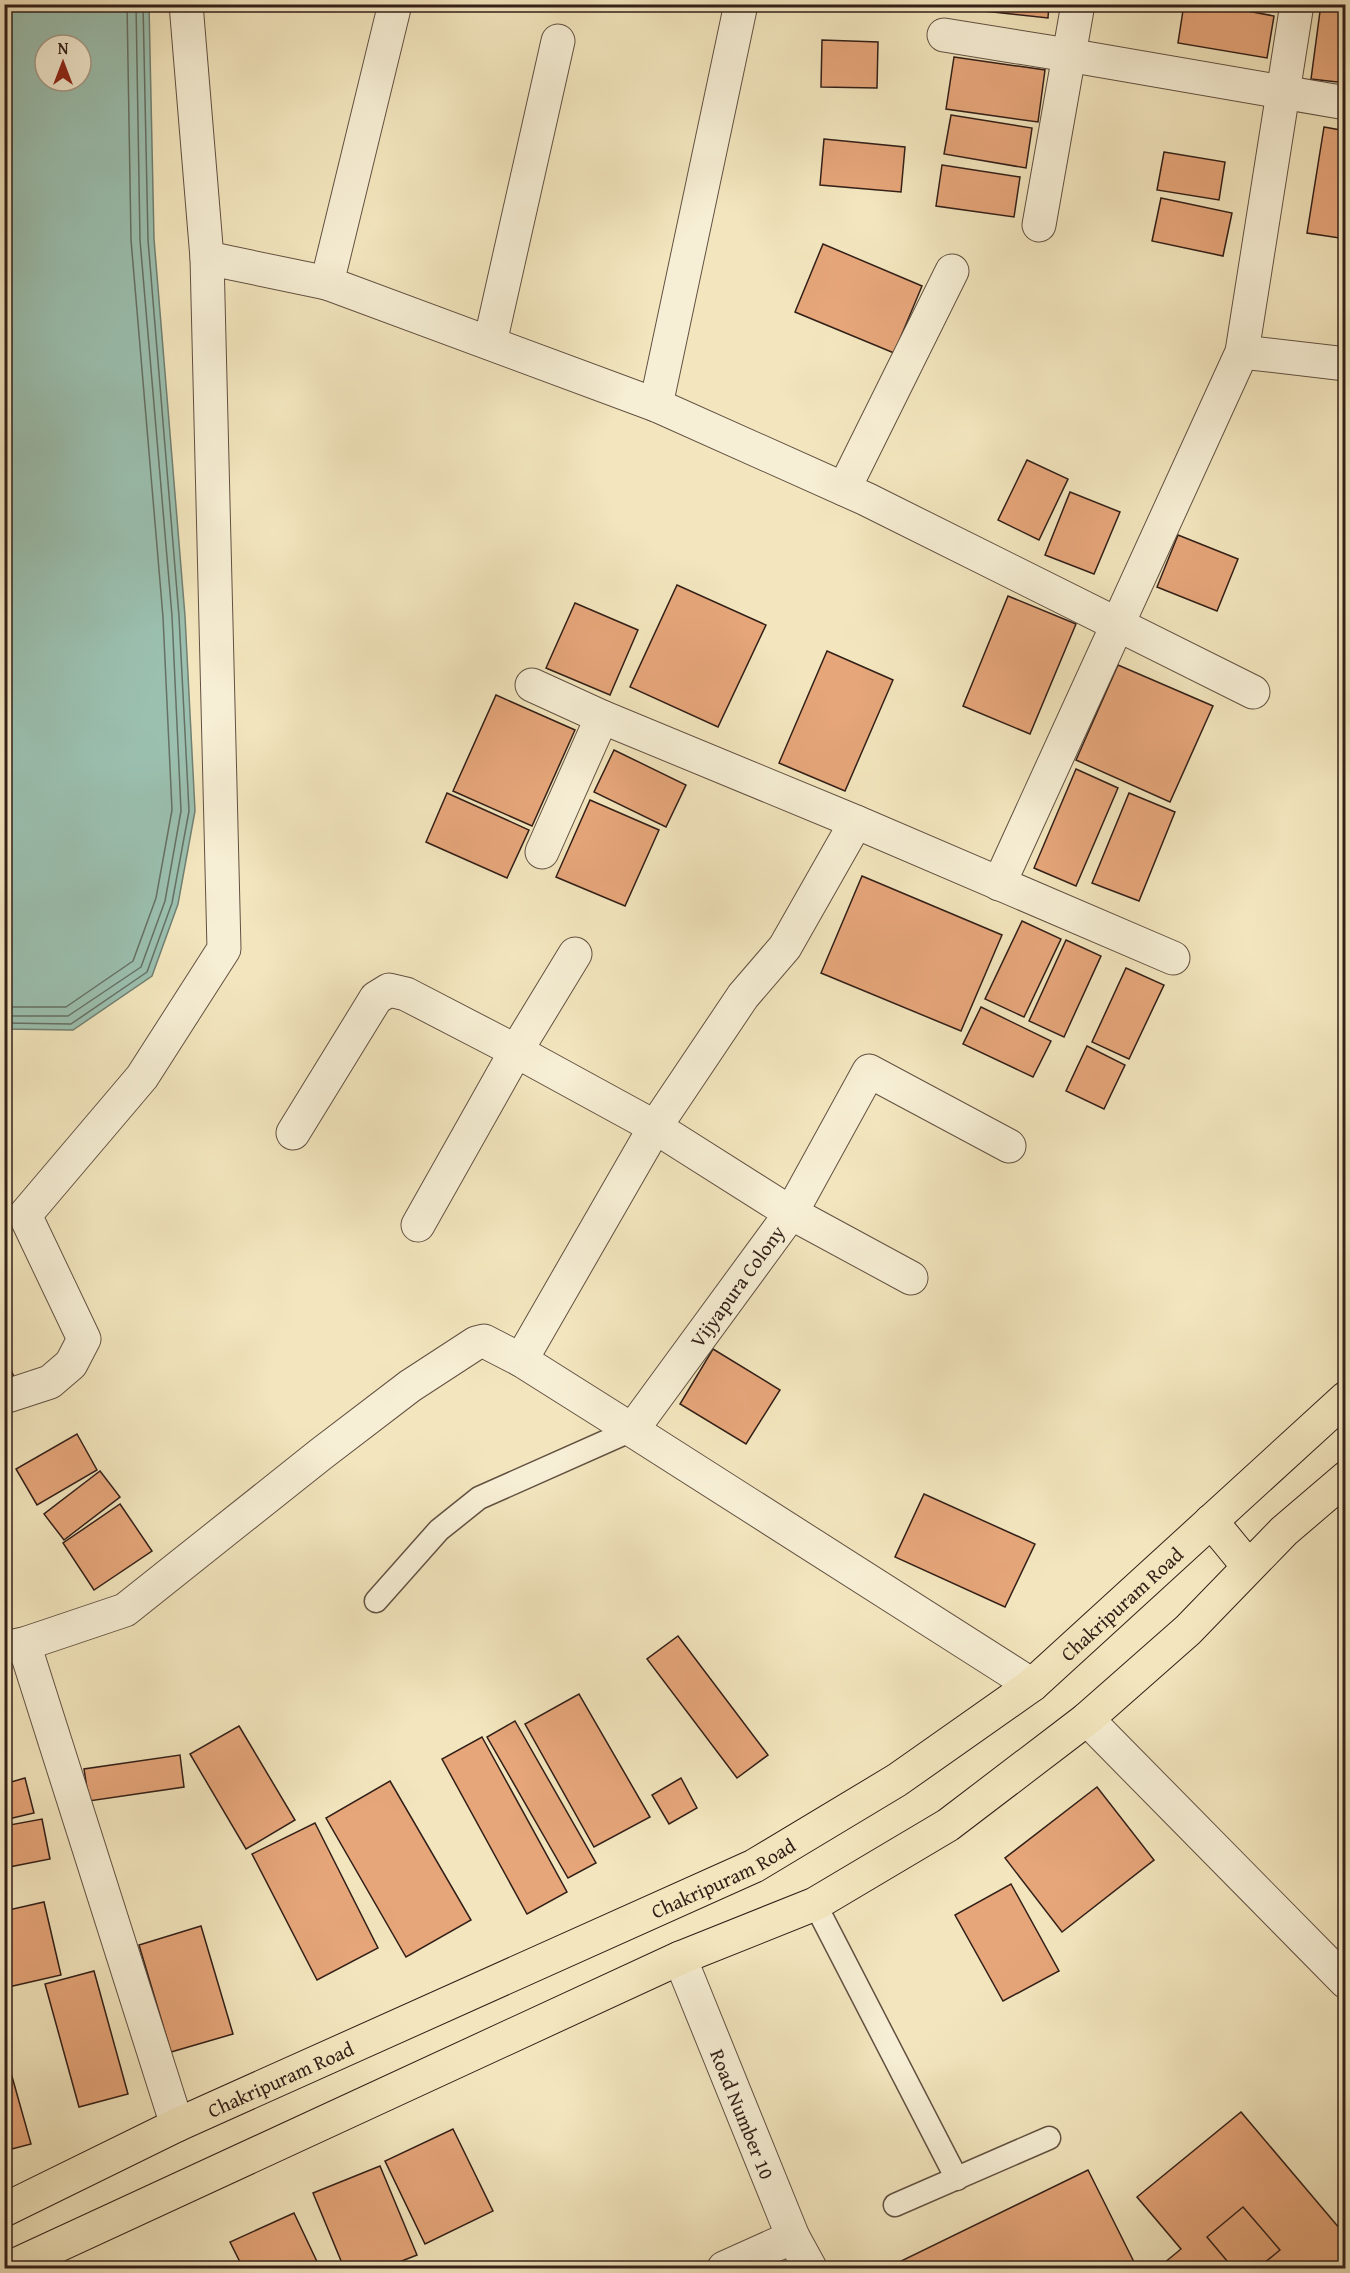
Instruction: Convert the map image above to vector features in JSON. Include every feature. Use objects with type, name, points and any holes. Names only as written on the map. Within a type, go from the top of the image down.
[{"type":"main road","name":"Chakripuram Road","points":[[4,2210],[177,2125],[754,1866],[897,1780],[1032,1685],[1346,1398]]},
{"type":"main road","points":[[9,2268],[680,1958],[815,1904],[948,1825],[1087,1719],[1188,1630],[1248,1566],[1346,1478]]},
{"type":"main road","points":[[1211,1521],[1248,1566]]},
{"type":"street","points":[[4,1397],[50,1382],[71,1364],[84,1339],[25,1215],[142,1077],[224,949],[207,258],[186,4]]},
{"type":"street","points":[[327,283],[395,4]]},
{"type":"street","points":[[656,405],[741,4]]},
{"type":"street","points":[[1039,225],[1078,4]]},
{"type":"street","points":[[999,884],[1242,352],[1297,4]]},
{"type":"street","points":[[944,35],[1346,103]]},
{"type":"street","points":[[490,343],[558,41]]},
{"type":"street","points":[[207,258],[327,283],[656,405],[844,489],[1253,692]]},
{"type":"street","points":[[844,489],[952,271]]},
{"type":"street","points":[[1242,352],[1346,364]]},
{"type":"street","points":[[532,685],[602,717],[856,822],[1173,958]]},
{"type":"street","points":[[542,852],[602,717]]},
{"type":"street","points":[[521,1360],[656,1127],[743,996],[785,947],[856,822]]},
{"type":"street","points":[[418,1225],[516,1051],[575,954]]},
{"type":"street","name":"Vijyapura Colony","points":[[293,1133],[376,998],[389,990],[406,994],[656,1127],[791,1213],[633,1430]]},
{"type":"street","points":[[912,1278],[791,1213],[869,1071],[1009,1146]]},
{"type":"street","points":[[177,2125],[14,1646],[125,1610],[410,1386],[476,1343],[484,1341],[521,1360],[1032,1685]]},
{"type":"street","points":[[1087,1719],[1346,1982]]},
{"type":"street","name":"Road Number 10","points":[[680,1958],[793,2237],[810,2268]]},
{"type":"street","points":[[724,2268],[793,2237]]},
{"type":"lane","points":[[376,1601],[440,1530],[479,1498],[633,1430]]},
{"type":"lane","points":[[815,1904],[957,2179]]},
{"type":"lane","points":[[895,2205],[1049,2138]]},
{"type":"water","points":[[5,4],[149,5],[154,239],[185,616],[195,811],[178,904],[152,976],[73,1030],[5,1029]]},
{"type":"building","points":[[966,4],[1049,4],[1048,18],[966,9]]},
{"type":"building","points":[[1184,4],[1211,4],[1274,16],[1267,58],[1178,43]]},
{"type":"building","points":[[1321,4],[1346,4],[1346,83],[1311,79]]},
{"type":"building","points":[[822,40],[878,42],[877,88],[821,87]]},
{"type":"building","points":[[954,57],[1045,70],[1038,122],[946,109]]},
{"type":"building","points":[[951,115],[1032,128],[1026,168],[944,154]]},
{"type":"building","points":[[1324,127],[1346,131],[1346,239],[1307,233]]},
{"type":"building","points":[[824,139],[905,147],[901,192],[820,185]]},
{"type":"building","points":[[1164,152],[1225,162],[1219,200],[1157,190]]},
{"type":"building","points":[[942,165],[1020,177],[1014,217],[936,206]]},
{"type":"building","points":[[1161,198],[1232,213],[1223,256],[1152,241]]},
{"type":"building","points":[[823,244],[922,286],[894,353],[795,312]]},
{"type":"building","points":[[1027,460],[1068,479],[1039,540],[998,520]]},
{"type":"building","points":[[1070,492],[1120,512],[1094,574],[1045,555]]},
{"type":"building","points":[[1178,535],[1238,559],[1217,611],[1157,587]]},
{"type":"building","points":[[677,585],[766,625],[718,727],[630,687]]},
{"type":"building","points":[[1008,596],[1076,624],[1030,734],[963,706]]},
{"type":"building","points":[[575,603],[638,630],[610,695],[546,668]]},
{"type":"building","points":[[827,651],[893,680],[845,791],[779,763]]},
{"type":"building","points":[[1118,665],[1213,706],[1170,802],[1076,760]]},
{"type":"building","points":[[496,695],[575,730],[532,826],[453,791]]},
{"type":"building","points":[[614,750],[686,785],[666,827],[594,792]]},
{"type":"building","points":[[1076,769],[1118,788],[1076,886],[1034,868]]},
{"type":"building","points":[[447,793],[529,830],[507,878],[426,842]]},
{"type":"building","points":[[1129,793],[1175,812],[1139,901],[1092,883]]},
{"type":"building","points":[[590,800],[659,830],[625,906],[556,877]]},
{"type":"building","points":[[862,876],[1002,935],[961,1031],[821,973]]},
{"type":"building","points":[[1022,921],[1061,939],[1024,1017],[985,999]]},
{"type":"building","points":[[1066,940],[1101,956],[1064,1037],[1029,1021]]},
{"type":"building","points":[[1126,968],[1164,985],[1129,1059],[1092,1042]]},
{"type":"building","points":[[981,1007],[1051,1041],[1033,1077],[963,1044]]},
{"type":"building","points":[[1087,1046],[1125,1065],[1104,1109],[1066,1091]]},
{"type":"building","points":[[713,1349],[780,1390],[746,1444],[680,1404]]},
{"type":"building","points":[[4,1353],[14,1377],[4,1381]]},
{"type":"building","points":[[77,1434],[97,1470],[37,1505],[16,1469]]},
{"type":"building","points":[[100,1471],[120,1497],[64,1540],[44,1514]]},
{"type":"building","points":[[924,1494],[1035,1544],[1005,1607],[895,1557]]},
{"type":"building","points":[[120,1504],[152,1551],[94,1590],[63,1543]]},
{"type":"building","points":[[678,1636],[768,1755],[737,1778],[647,1659]]},
{"type":"building","points":[[579,1694],[650,1817],[594,1847],[525,1724]]},
{"type":"building","points":[[515,1721],[596,1863],[568,1878],[487,1737]]},
{"type":"building","points":[[239,1726],[295,1820],[246,1849],[190,1754]]},
{"type":"building","points":[[482,1737],[567,1892],[527,1914],[442,1759]]},
{"type":"building","points":[[180,1755],[184,1787],[89,1801],[84,1769]]},
{"type":"building","points":[[25,1778],[34,1813],[4,1820],[4,1784]]},
{"type":"building","points":[[681,1778],[697,1808],[669,1824],[652,1795]]},
{"type":"building","points":[[390,1781],[471,1920],[406,1957],[326,1818]]},
{"type":"building","points":[[1097,1787],[1154,1860],[1062,1932],[1005,1858]]},
{"type":"building","points":[[42,1819],[50,1859],[4,1868],[4,1826]]},
{"type":"building","points":[[315,1823],[378,1948],[317,1980],[252,1854]]},
{"type":"building","points":[[1011,1884],[1059,1971],[1003,2001],[955,1915]]},
{"type":"building","points":[[44,1902],[61,1975],[4,1988],[4,1911]]},
{"type":"building","points":[[201,1926],[233,2034],[171,2052],[139,1945]]},
{"type":"building","points":[[94,1971],[128,2094],[79,2107],[45,1984]]},
{"type":"building","points":[[4,2048],[31,2144],[4,2151]]},
{"type":"building","points":[[1241,2112],[1346,2236],[1346,2268],[1168,2268],[1164,2263],[1181,2249],[1137,2197]]},
{"type":"building","points":[[453,2129],[493,2211],[425,2244],[385,2161]]},
{"type":"building","points":[[380,2166],[417,2255],[384,2268],[344,2268],[313,2193]]},
{"type":"building","points":[[1088,2170],[1137,2268],[900,2268],[897,2263]]},
{"type":"building","points":[[1243,2207],[1280,2250],[1258,2268],[1233,2268],[1207,2237]]},
{"type":"building","points":[[294,2213],[320,2268],[243,2268],[230,2242]]}]
